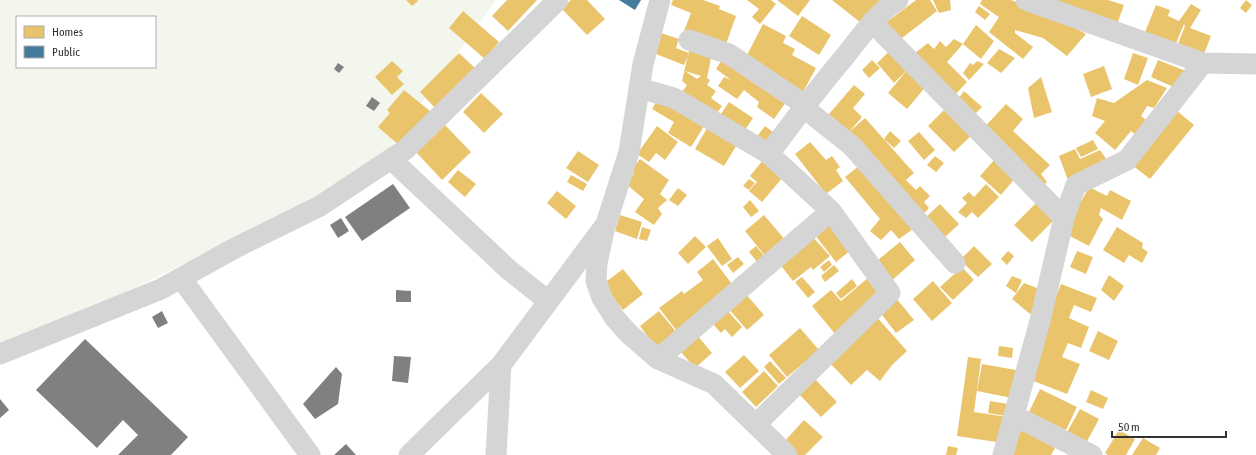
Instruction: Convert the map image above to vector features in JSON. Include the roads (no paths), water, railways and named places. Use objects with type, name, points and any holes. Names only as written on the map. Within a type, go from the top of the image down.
[{"type":"street","points":[[0,354],[161,289],[320,206],[392,160],[406,149],[558,0]]},
{"type":"street","points":[[660,0],[643,64],[629,152],[606,224],[597,263],[596,281],[602,298],[614,317],[628,333],[658,359],[714,384],[756,424],[784,454]]},
{"type":"street","points":[[769,154],[804,106],[872,22],[887,7],[898,0]]},
{"type":"street","points":[[1026,0],[1203,64],[1256,64]]},
{"type":"street","points":[[872,22],[1064,218]]},
{"type":"street","points":[[689,40],[729,54],[804,106],[852,146],[955,263]]},
{"type":"street","points":[[1003,455],[1015,416],[1040,320],[1064,218],[1076,185],[1127,160],[1203,64]]},
{"type":"street","points":[[639,88],[674,98],[769,154],[831,211],[890,293],[756,424]]},
{"type":"street","points":[[392,160],[509,270],[548,301]]},
{"type":"street","points":[[658,359],[831,211]]},
{"type":"street","points":[[409,455],[501,365],[606,224]]},
{"type":"street","points":[[181,278],[310,455]]},
{"type":"street","points":[[496,455],[501,365]]},
{"type":"street","points":[[1015,416],[1092,455]]}]
